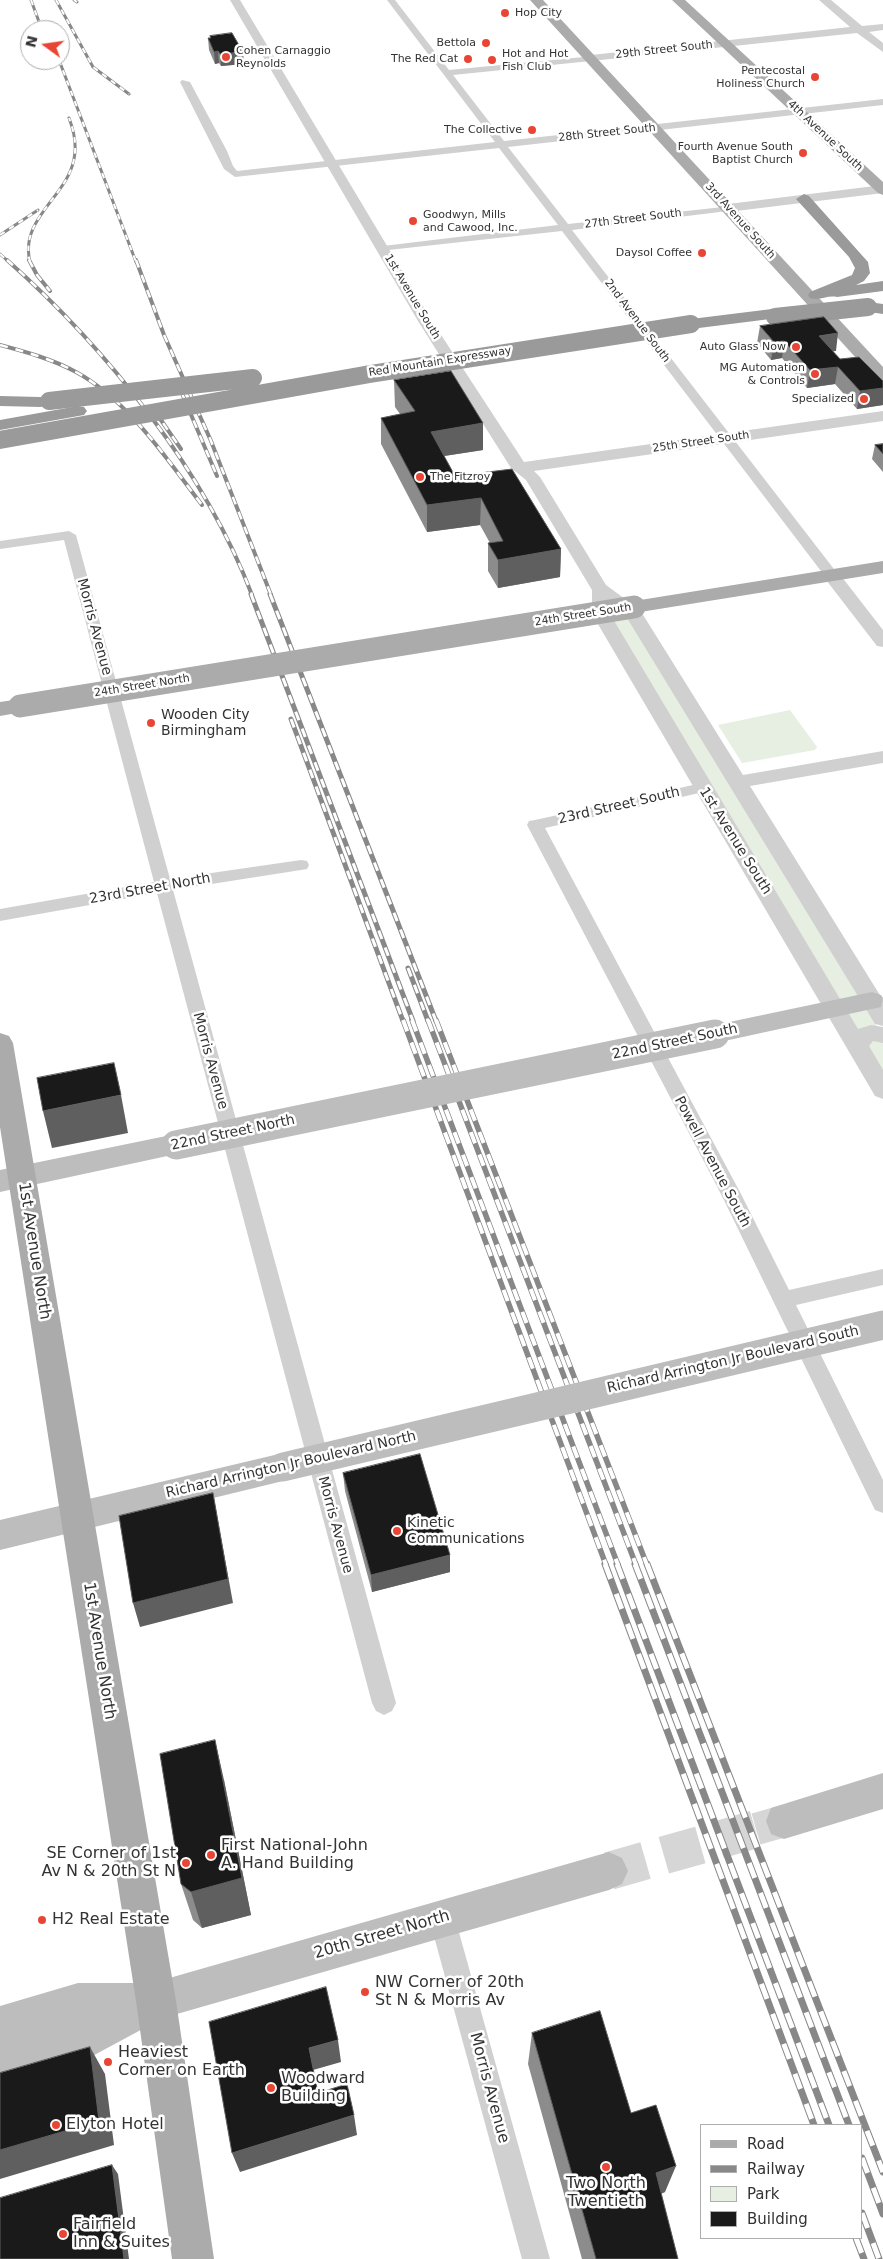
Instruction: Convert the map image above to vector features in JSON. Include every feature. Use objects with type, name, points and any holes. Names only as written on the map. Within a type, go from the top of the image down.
[{"type":"highway","points":[[804,199],[822,211],[857,246],[875,260]]},
{"type":"highway","points":[[693,320],[724,324],[776,306],[863,298],[860,260],[812,211],[804,199]]},
{"type":"highway","name":"Red Mountain Expressway","points":[[863,298],[883,286]]},
{"type":"highway","name":"Red Mountain Expressway","points":[[0,440],[370,374],[776,306],[816,295],[883,299]]},
{"type":"highway","name":"Red Mountain Expressway","points":[[0,425],[376,358],[693,320]]},
{"type":"highway","points":[[0,407],[289,374]]},
{"type":"highway","points":[[0,401],[45,401]]},
{"type":"main road","name":"3rd Avenue South","points":[[536,0],[883,377]]},
{"type":"main road","name":"4th Avenue South","points":[[678,0],[883,190]]},
{"type":"main road","name":"24th Street South","points":[[283,663],[883,567]]},
{"type":"main road","name":"24th Street North","points":[[10,707],[283,663]]},
{"type":"main road","name":"22nd Street South","points":[[466,1085],[835,1009],[879,1006]]},
{"type":"main road","name":"1st Avenue North","points":[[0,1043],[11,1179],[77,1516],[156,2001],[193,2259]]},
{"type":"main road","name":"22nd Street North","points":[[11,1179],[466,1085]]},
{"type":"main road","name":"Richard Arrington Jr Boulevard South","points":[[582,1396],[883,1325]]},
{"type":"main road","name":"Richard Arrington Jr Boulevard North","points":[[0,1535],[582,1396]]},
{"type":"main road","points":[[784,1821],[883,1791]]},
{"type":"main road","name":"20th Street North","points":[[0,2064],[85,2040],[156,2001],[609,1871]]},
{"type":"main road","name":"20th Street North","points":[[0,2026],[78,2003],[156,2001]]},
{"type":"street","name":"1st Avenue South","points":[[235,0],[425,321],[462,376],[519,468],[532,477],[599,588],[631,610],[879,1006]]},
{"type":"street","name":"2nd Avenue South","points":[[391,0],[883,642]]},
{"type":"street","points":[[824,0],[883,49]]},
{"type":"street","name":"29th Street South","points":[[446,73],[883,27]]},
{"type":"street","name":"28th Street South","points":[[185,82],[228,167],[235,174],[883,102]]},
{"type":"street","name":"27th Street South","points":[[383,248],[883,190]]},
{"type":"street","name":"25th Street South","points":[[519,468],[883,416]]},
{"type":"street","points":[[0,545],[69,535]]},
{"type":"street","name":"Morris Avenue","points":[[69,535],[162,886],[384,1703]]},
{"type":"street","name":"1st Avenue South","points":[[599,588],[601,614],[702,788],[883,1090]]},
{"type":"street","points":[[737,782],[883,757]]},
{"type":"street","name":"23rd Street South","points":[[535,825],[702,788]]},
{"type":"street","name":"Powell Avenue South","points":[[535,825],[731,1194],[883,1503]]},
{"type":"street","name":"23rd Street North","points":[[0,915],[162,886],[301,865]]},
{"type":"street","points":[[857,1046],[862,1036],[868,1033],[883,1035]]},
{"type":"street","points":[[783,1300],[883,1277]]},
{"type":"street","name":"Morris Avenue","points":[[442,1918],[536,2259]]},
{"type":"green space","points":[[624,611],[883,1036],[883,1075],[612,624]]},
{"type":"green space","points":[[790,710],[817,747],[815,750],[742,763],[718,725]]},
{"type":"building","points":[[232,33],[243,52],[220,54],[218,51],[214,52],[208,38],[211,38],[210,36]]},
{"type":"building","points":[[824,317],[838,333],[819,336],[840,359],[859,357],[883,381],[883,388],[860,391],[838,367],[810,370],[784,341],[774,342],[760,326]]},
{"type":"building","points":[[451,371],[483,423],[431,432],[455,476],[512,469],[561,549],[498,560],[488,543],[503,541],[481,498],[427,505],[381,418],[415,411],[394,380]]},
{"type":"building","points":[[883,444],[883,454],[875,445]]},
{"type":"building","points":[[114,1063],[121,1095],[43,1111],[37,1078]]},
{"type":"building","name":"Kinetic Communications","points":[[420,1454],[450,1555],[371,1575],[343,1473]]},
{"type":"building","points":[[213,1493],[228,1579],[133,1603],[119,1516]]},
{"type":"building","name":"First National-John A. Hand Building","points":[[215,1740],[242,1878],[191,1892],[181,1884],[160,1754]]},
{"type":"building","name":"Woodward Building","points":[[326,1987],[338,2040],[309,2048],[318,2093],[347,2084],[354,2115],[232,2153],[209,2022]]},
{"type":"building","name":"Two North Twentieth","points":[[600,2011],[631,2113],[656,2105],[676,2166],[656,2173],[678,2259],[596,2259],[532,2033]]},
{"type":"building","points":[[90,2047],[99,2121],[0,2150],[0,2073]]},
{"type":"building","name":"Fairfield Inn & Suites","points":[[112,2165],[124,2259],[0,2259],[0,2198]]},
{"type":"tunnel","points":[[756,1829],[784,1821]]},
{"type":"tunnel","points":[[609,1871],[756,1829]]},
{"type":"railway","points":[[31,0],[38,20]]},
{"type":"railway","points":[[56,0],[93,67],[129,94]]},
{"type":"railway","points":[[63,70],[136,262]]},
{"type":"railway","points":[[30,262],[28,247],[31,233],[37,221],[70,173],[74,159],[74,138],[69,118]]},
{"type":"railway","points":[[0,235],[38,210]]},
{"type":"railway","points":[[0,254],[9,262]]},
{"type":"railway","points":[[7,260],[80,332],[116,372],[149,414],[180,458],[208,503],[232,549],[252,595]]},
{"type":"railway","points":[[136,260],[164,335],[211,441],[271,595]]},
{"type":"railway","points":[[30,262],[37,275],[50,291]]},
{"type":"railway","points":[[0,345],[58,363],[95,384],[113,398],[130,414],[160,450],[202,505]]},
{"type":"railway","points":[[181,391],[217,476]]},
{"type":"railway","points":[[154,410],[181,449]]},
{"type":"railway","points":[[251,594],[413,1021]]},
{"type":"railway","points":[[270,594],[436,1021]]},
{"type":"railway","points":[[291,719],[403,1021]]},
{"type":"railway","points":[[408,968],[428,1021]]},
{"type":"railway","points":[[403,1020],[606,1565]]},
{"type":"railway","points":[[412,1020],[618,1565]]},
{"type":"railway","points":[[428,1020],[636,1565]]},
{"type":"railway","points":[[436,1020],[647,1565]]},
{"type":"railway","points":[[605,1564],[814,2124]]},
{"type":"railway","points":[[617,1564],[829,2124]]},
{"type":"railway","points":[[635,1564],[849,2124]]},
{"type":"railway","points":[[647,1564],[883,2172]]},
{"type":"railway","points":[[863,2161],[883,2214]]},
{"type":"railway","points":[[863,2216],[879,2259]]},
{"type":"railway","points":[[856,2239],[864,2259]]},
{"type":"place","name":"Hop City","points":[[505,13]]},
{"type":"place","name":"Bettola","points":[[486,43]]},
{"type":"place","name":"Cohen Carnaggio Reynolds","points":[[226,57]]},
{"type":"place","name":"The Red Cat","points":[[468,59]]},
{"type":"place","name":"Hot and Hot Fish Club","points":[[492,60]]},
{"type":"place","name":"Pentecostal Holiness Church","points":[[815,77]]},
{"type":"place","name":"The Collective","points":[[532,130]]},
{"type":"place","name":"Fourth Avenue South Baptist Church","points":[[803,153]]},
{"type":"place","name":"Goodwyn, Mills and Cawood, Inc.","points":[[413,221]]},
{"type":"place","name":"Daysol Coffee","points":[[702,253]]},
{"type":"place","name":"Auto Glass Now","points":[[796,347]]},
{"type":"place","name":"MG Automation & Controls","points":[[815,374]]},
{"type":"place","name":"Specialized","points":[[864,399]]},
{"type":"place","name":"The Fitzroy","points":[[420,477]]},
{"type":"place","name":"Wooden City Birmingham","points":[[151,723]]},
{"type":"place","name":"Kinetic Communications","points":[[397,1531]]},
{"type":"place","name":"First National-John A. Hand Building","points":[[211,1855]]},
{"type":"place","name":"SE Corner of 1st Av N & 20th St N","points":[[186,1863]]},
{"type":"place","name":"H2 Real Estate","points":[[42,1920]]},
{"type":"place","name":"NW Corner of 20th St N & Morris Av","points":[[365,1992]]},
{"type":"place","name":"Heaviest Corner on Earth","points":[[108,2062]]},
{"type":"place","name":"Woodward Building","points":[[271,2088]]},
{"type":"place","name":"Elyton Hotel","points":[[56,2125]]},
{"type":"place","name":"Two North Twentieth","points":[[606,2167]]},
{"type":"place","name":"Fairfield Inn & Suites","points":[[63,2234]]}]
